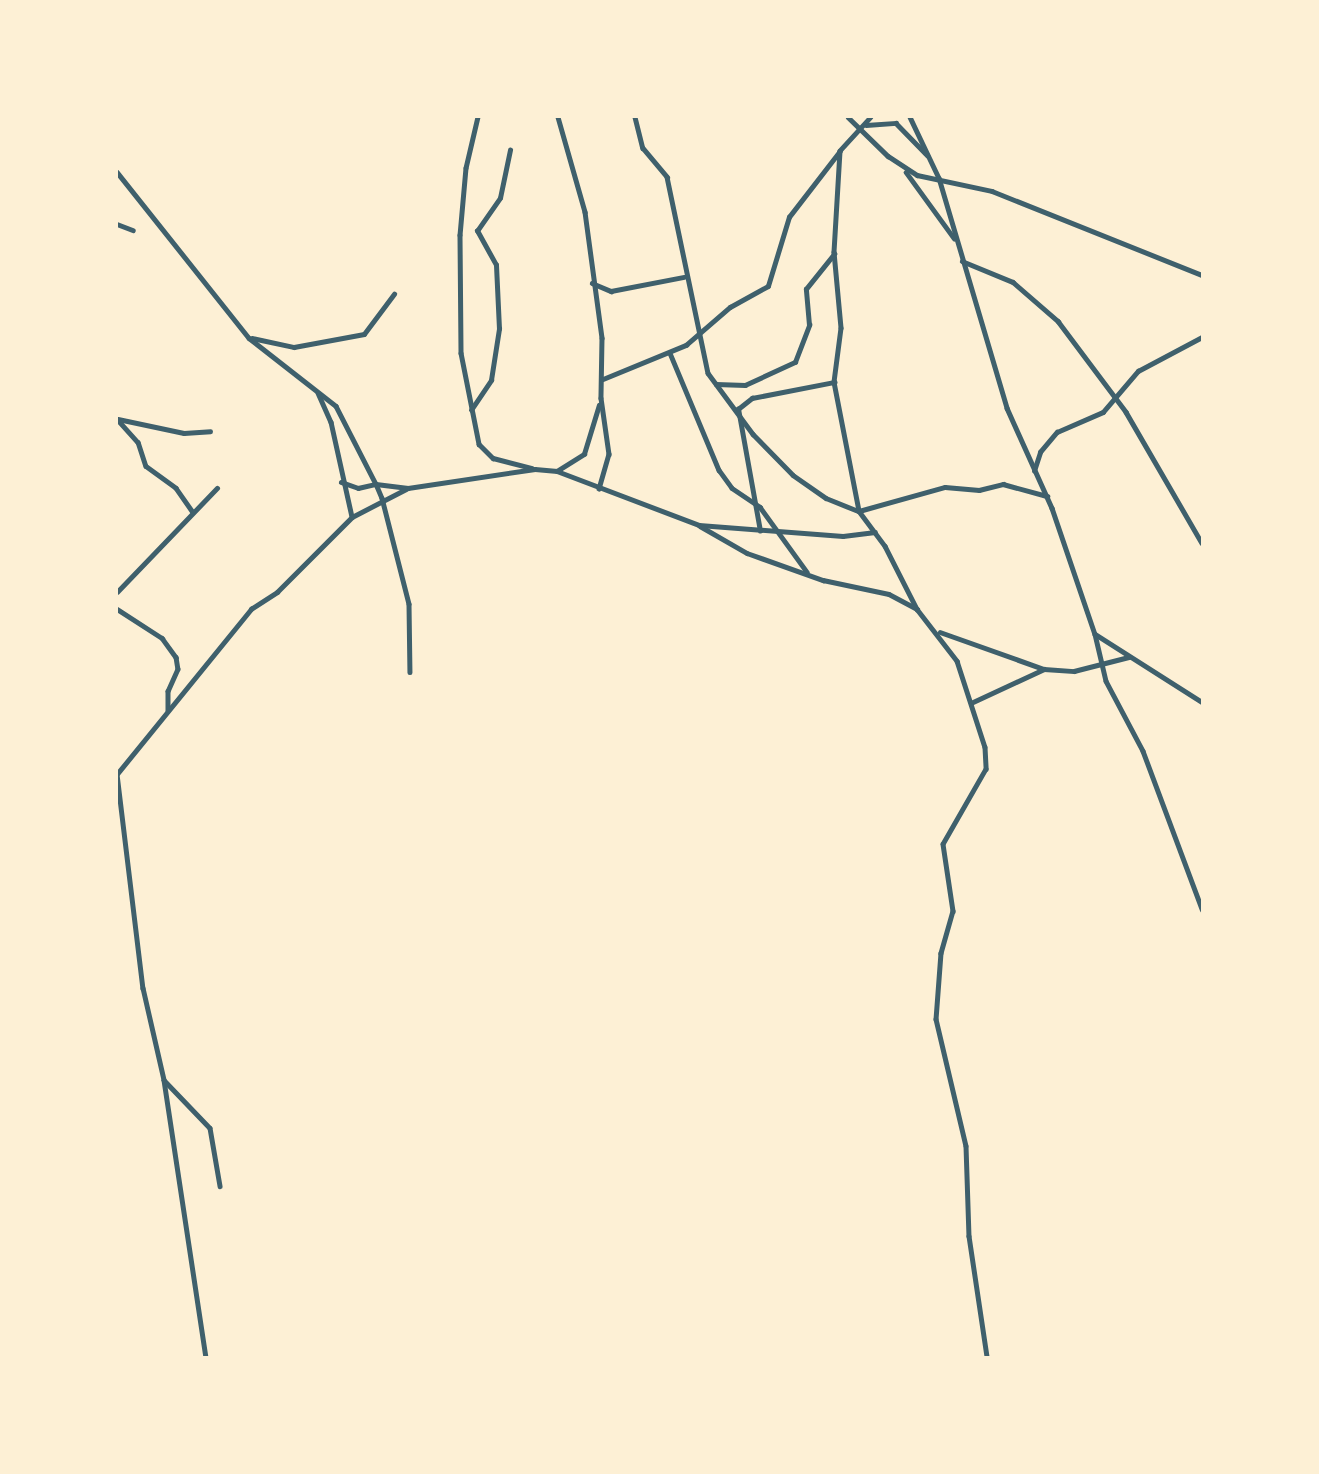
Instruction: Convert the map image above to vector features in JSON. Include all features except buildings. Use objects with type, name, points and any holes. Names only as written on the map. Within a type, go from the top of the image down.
[{"type":"street","points":[[478,117],[460,235],[461,353],[474,434],[485,450],[501,461],[535,469],[557,471],[599,489],[699,525],[747,553],[889,594],[917,609]]},
{"type":"street","points":[[557,471],[584,454],[601,398],[603,379],[585,212],[558,117]]},
{"type":"street","points":[[635,117],[643,148],[667,177],[684,276],[714,383],[737,415],[804,484],[859,511],[945,487],[979,490],[1003,484],[1047,496]]},
{"type":"street","points":[[848,117],[858,130],[902,168],[957,243]]},
{"type":"street","points":[[603,379],[670,353],[700,336],[722,313],[771,282],[789,217],[840,151],[871,117]]},
{"type":"street","points":[[910,117],[939,178],[997,379],[1034,471],[1047,496],[1095,634],[1100,663],[1152,771],[1202,909]]},
{"type":"street","points":[[866,125],[896,123],[930,158]]},
{"type":"street","points":[[471,410],[490,380],[499,329],[495,265],[477,231],[503,191],[510,150]]},
{"type":"street","points":[[840,151],[834,252],[841,315],[834,382],[859,511],[875,532],[917,609],[937,631],[957,661],[973,702],[987,760],[959,822],[945,837],[953,910],[940,960],[936,1019],[966,1146],[969,1236],[987,1357]]},
{"type":"street","points":[[902,168],[1114,235],[1202,275]]},
{"type":"street","points":[[117,172],[249,338],[317,389],[345,418],[382,498],[409,604],[410,672]]},
{"type":"street","points":[[117,224],[133,230]]},
{"type":"street","points":[[714,383],[745,385],[795,362],[809,325],[806,289],[834,252]]},
{"type":"street","points":[[962,261],[1013,282],[1048,309],[1117,399],[1202,543]]},
{"type":"street","points":[[592,283],[611,291],[684,276]]},
{"type":"street","points":[[249,338],[294,347],[364,334],[381,319],[394,294]]},
{"type":"street","points":[[1034,471],[1040,452],[1057,432],[1103,412],[1117,399],[1138,371],[1202,337]]},
{"type":"street","points":[[670,353],[719,470],[732,488],[760,507],[781,532],[807,572]]},
{"type":"street","points":[[737,415],[752,398],[834,382]]},
{"type":"street","points":[[317,389],[332,422],[341,482],[352,517]]},
{"type":"street","points":[[599,489],[609,454],[601,398]]},
{"type":"street","points":[[737,415],[760,507],[760,531]]},
{"type":"street","points":[[117,419],[184,434],[210,431]]},
{"type":"street","points":[[117,419],[138,442],[146,466],[176,488],[192,511]]},
{"type":"street","points":[[206,1357],[164,1080],[143,988],[117,774],[224,638],[352,517],[382,498],[408,488],[535,469]]},
{"type":"street","points":[[341,482],[358,488],[376,484],[408,488]]},
{"type":"street","points":[[117,592],[192,511],[217,488]]},
{"type":"street","points":[[699,525],[781,532],[875,532]]},
{"type":"street","points":[[117,609],[162,638],[176,657],[178,669],[168,691],[168,710]]},
{"type":"street","points":[[937,631],[1044,669],[1074,670],[1129,657]]},
{"type":"street","points":[[1095,634],[1129,657],[1145,662],[1202,702]]},
{"type":"street","points":[[973,702],[1044,669]]},
{"type":"street","points":[[164,1080],[210,1128],[220,1186]]}]
